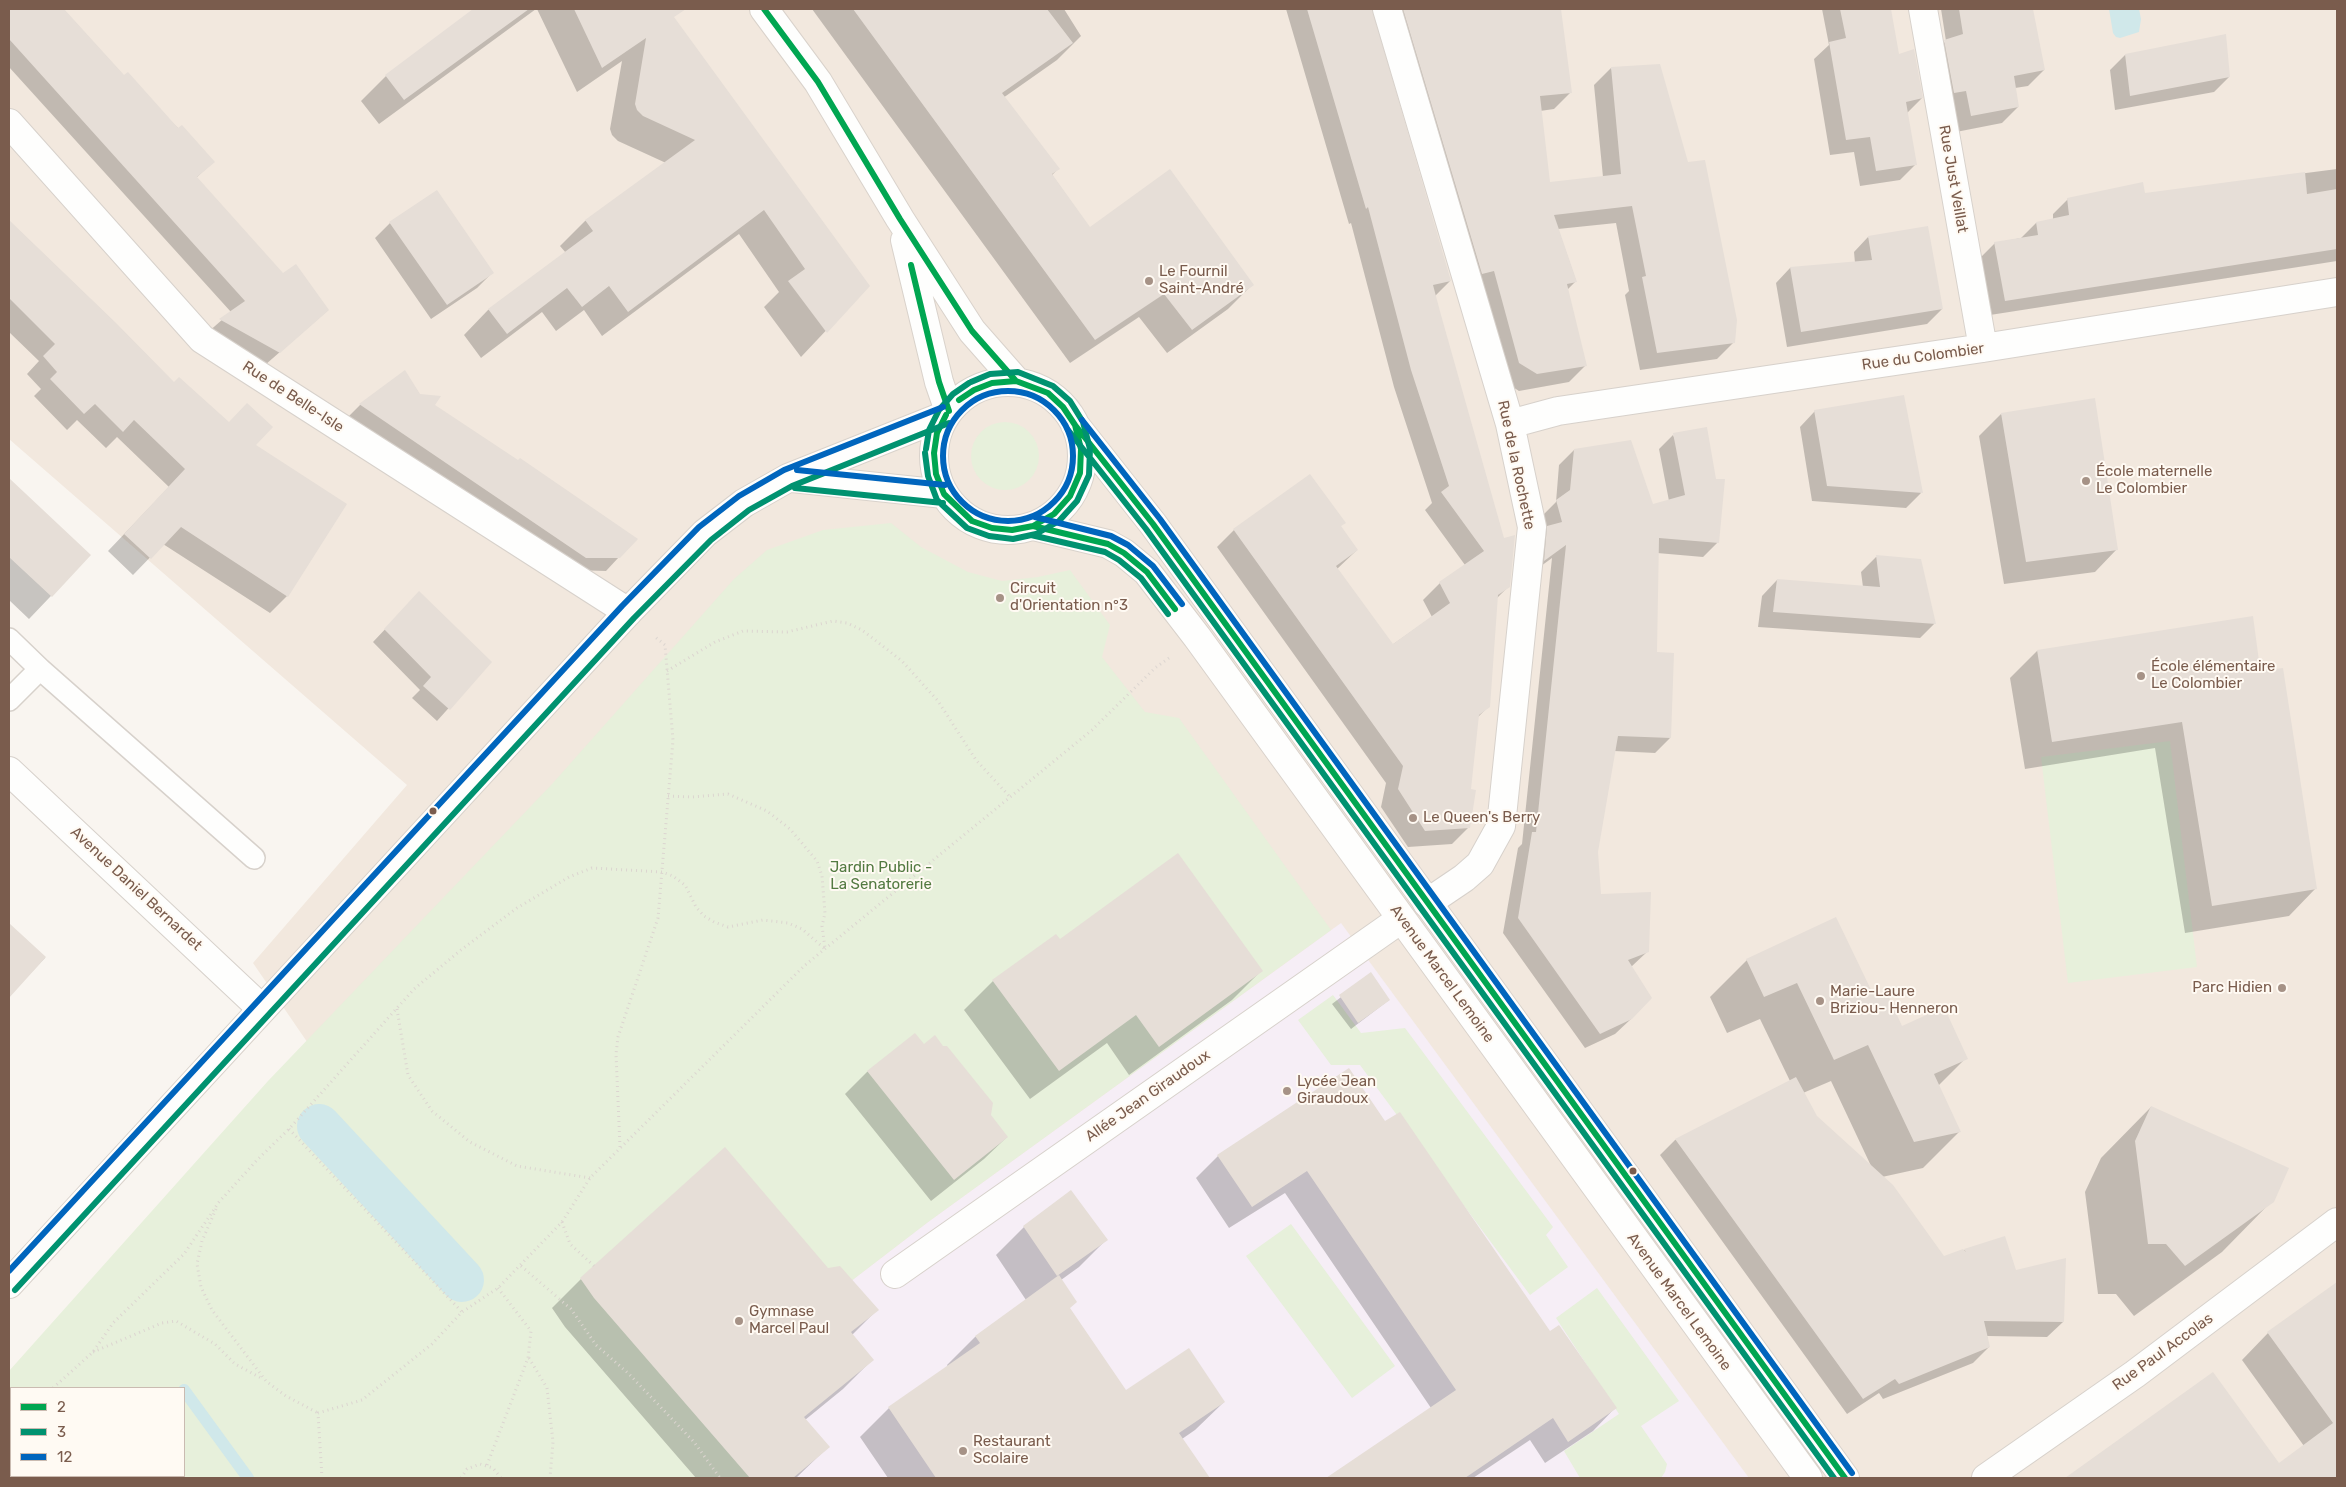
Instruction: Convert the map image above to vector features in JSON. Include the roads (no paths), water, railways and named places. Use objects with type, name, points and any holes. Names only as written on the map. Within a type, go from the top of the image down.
[{"type":"street","points":[[764,9],[818,82],[900,219],[972,331],[1016,381]]},
{"type":"street","name":"Rue de la Rochette","points":[[1387,9],[1510,424],[1532,526],[1502,826],[1480,864],[1464,878],[1427,903]]},
{"type":"street","name":"Rue Just Veillat","points":[[1923,9],[1984,348]]},
{"type":"street","name":"Rue de Belle-Isle","points":[[9,124],[202,339],[628,612]]},
{"type":"street","points":[[900,219],[948,413]]},
{"type":"street","name":"Rue du Colombier","points":[[1510,424],[1558,411],[1984,348],[2337,292]]},
{"type":"street","points":[[1016,381],[1048,393],[1063,407],[1075,425],[1082,448],[1080,473],[1070,496],[1054,514],[1033,526],[1012,530],[992,528],[972,521],[944,494],[936,474],[934,453],[937,433],[958,400],[974,390],[992,383],[1016,381]]},
{"type":"street","points":[[9,1284],[628,612],[705,533],[744,502],[788,478],[948,413]]},
{"type":"street","name":"Avenue Marcel Lemoine","points":[[1075,425],[1153,524],[1845,1478]]},
{"type":"street","points":[[788,478],[944,494]]},
{"type":"street","name":"Avenue Marcel Lemoine","points":[[1033,526],[1108,544],[1124,552],[1147,572],[1197,637],[1808,1478]]},
{"type":"street","name":"Avenue Daniel Bernardet","points":[[9,771],[262,1009]]},
{"type":"street","name":"Allée Jean Giraudoux","points":[[895,1274],[1401,918]]},
{"type":"street","name":"Rue Paul Accolas","points":[[1986,1478],[2135,1374],[2337,1222]]},
{"type":"lane","points":[[9,639],[40,669],[254,858]]},
{"type":"lane","points":[[9,700],[40,669]]},
{"type":"water","points":[[2109,9],[2139,9],[2141,19],[2139,32],[2120,38],[2116,37],[2113,33]]},
{"type":"waterway","points":[[319,1126],[462,1280]]},
{"type":"waterway","points":[[185,1391],[248,1478]]},
{"type":"place","name":"Le Fournil Saint-André","points":[[1149,281]]},
{"type":"place","name":"École maternelle Le Colombier","points":[[2086,481]]},
{"type":"place","name":"Circuit d'Orientation n°3","points":[[1000,598]]},
{"type":"place","name":"École élémentaire Le Colombier","points":[[2141,676]]},
{"type":"place","name":"Le Queen's Berry","points":[[1413,818]]},
{"type":"place","name":"Parc Hidien","points":[[2282,988]]},
{"type":"place","name":"Marie-Laure Briziou- Henneron","points":[[1820,1001]]},
{"type":"place","name":"Lycée Jean Giraudoux","points":[[1287,1091]]},
{"type":"place","name":"Gymnase Marcel Paul","points":[[739,1321]]},
{"type":"place","name":"Restaurant Scolaire","points":[[963,1451]]},
{"type":"park label","name":"Jardin Public - La Senatorerie","points":[[881,876]]}]
